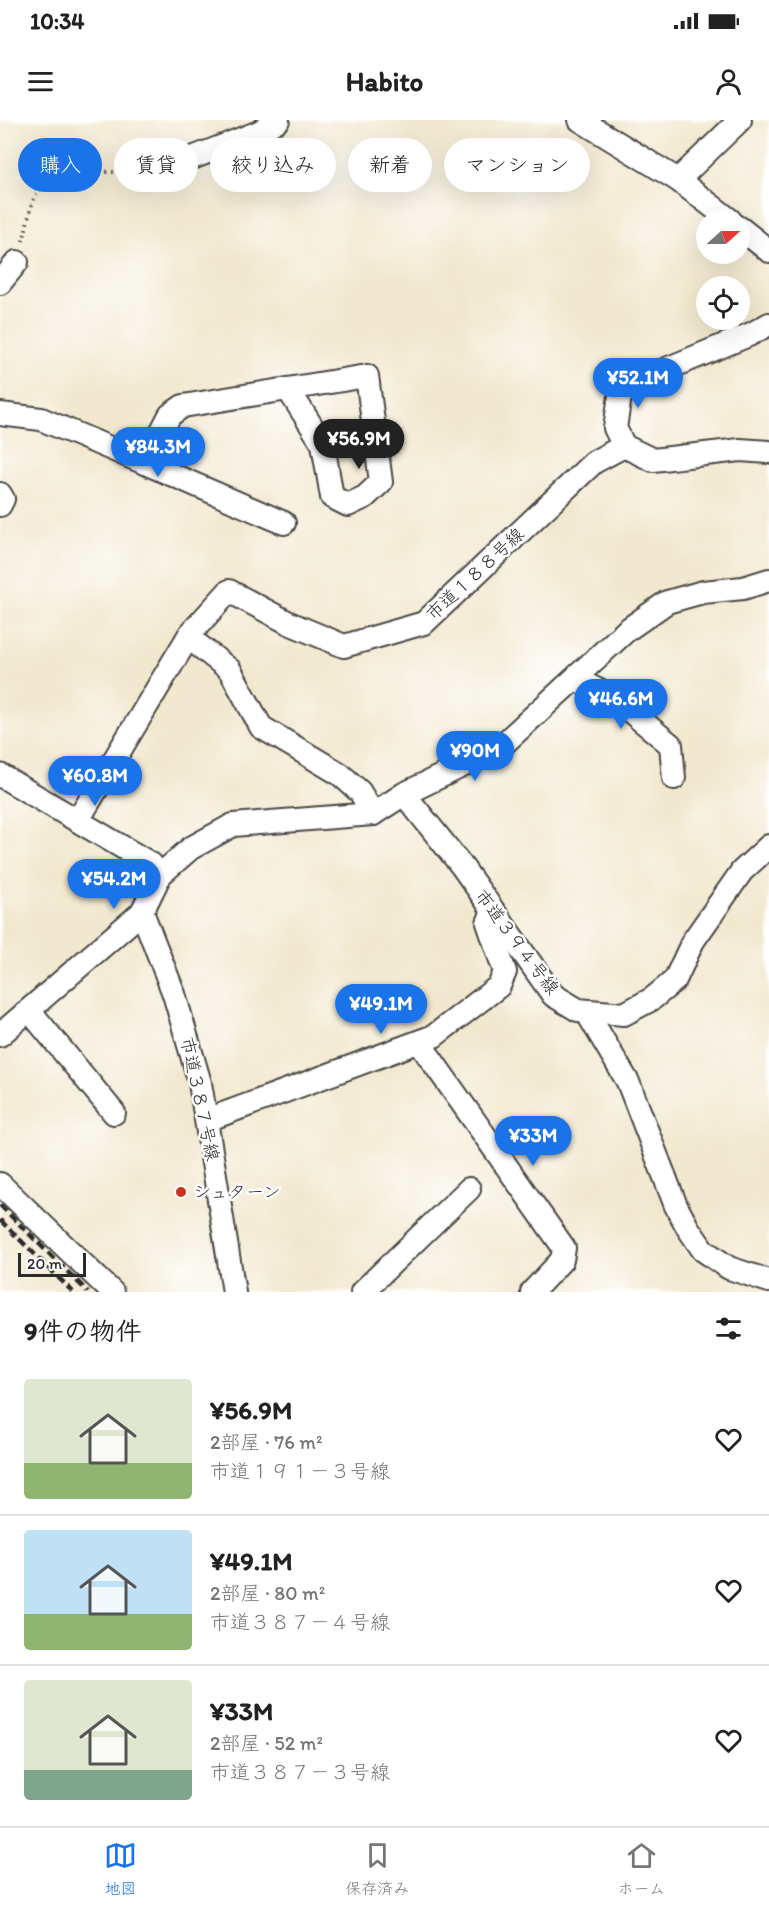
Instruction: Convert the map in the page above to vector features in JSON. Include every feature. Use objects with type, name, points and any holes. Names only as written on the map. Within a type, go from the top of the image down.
[{"type":"street","points":[[198,156],[259,132],[278,120]]},
{"type":"street","points":[[580,120],[678,180],[717,210]]},
{"type":"street","points":[[678,180],[740,120]]},
{"type":"street","points":[[750,236],[769,251]]},
{"type":"street","points":[[0,283],[17,262]]},
{"type":"street","points":[[769,324],[751,334],[640,380],[620,396],[615,428],[624,446],[653,460],[741,450],[769,452]]},
{"type":"street","points":[[145,463],[170,415],[183,406],[367,376],[381,482],[364,497],[348,505],[332,497],[323,444],[288,389]]},
{"type":"street","points":[[1,414],[41,418],[284,523]]},
{"type":"street","name":"市道１８８号線","points":[[78,820],[188,637],[230,591],[289,622],[344,646],[424,623],[594,462],[624,446]]},
{"type":"street","points":[[0,494],[3,500],[0,506]]},
{"type":"street","points":[[0,1035],[142,912],[160,875],[191,848],[233,825],[373,814],[404,794],[499,747],[627,630],[667,602],[703,592],[743,588],[769,580]]},
{"type":"street","points":[[188,637],[230,670],[261,727],[340,774],[360,792],[373,814]]},
{"type":"street","points":[[575,679],[614,698],[671,746],[674,778]]},
{"type":"street","points":[[0,775],[151,864],[160,875]]},
{"type":"street","name":"市道３９４号線","points":[[404,794],[460,865],[553,995],[578,1010],[624,1014],[652,999],[675,980],[693,941],[742,871],[769,846]]},
{"type":"street","name":"市道３８７号線","points":[[142,912],[174,994],[200,1083],[232,1290]]},
{"type":"street","points":[[207,1120],[434,1036],[499,986],[505,972],[488,923],[493,912]]},
{"type":"street","points":[[29,1011],[114,1113]]},
{"type":"street","points":[[586,1011],[628,1083],[676,1206],[688,1228],[704,1250],[729,1268],[769,1281]]},
{"type":"street","points":[[420,1042],[564,1248],[562,1260],[532,1292]]},
{"type":"street","points":[[0,1184],[112,1292]]},
{"type":"street","points":[[362,1292],[469,1188]]},
{"type":"path","points":[[17,262],[36,193],[51,179],[82,171],[114,172]]},
{"type":"railway","points":[[0,1205],[88,1292]]},
{"type":"railway","points":[[0,1220],[73,1292]]},
{"type":"place","name":"シュターン","points":[[181,1192]]}]
